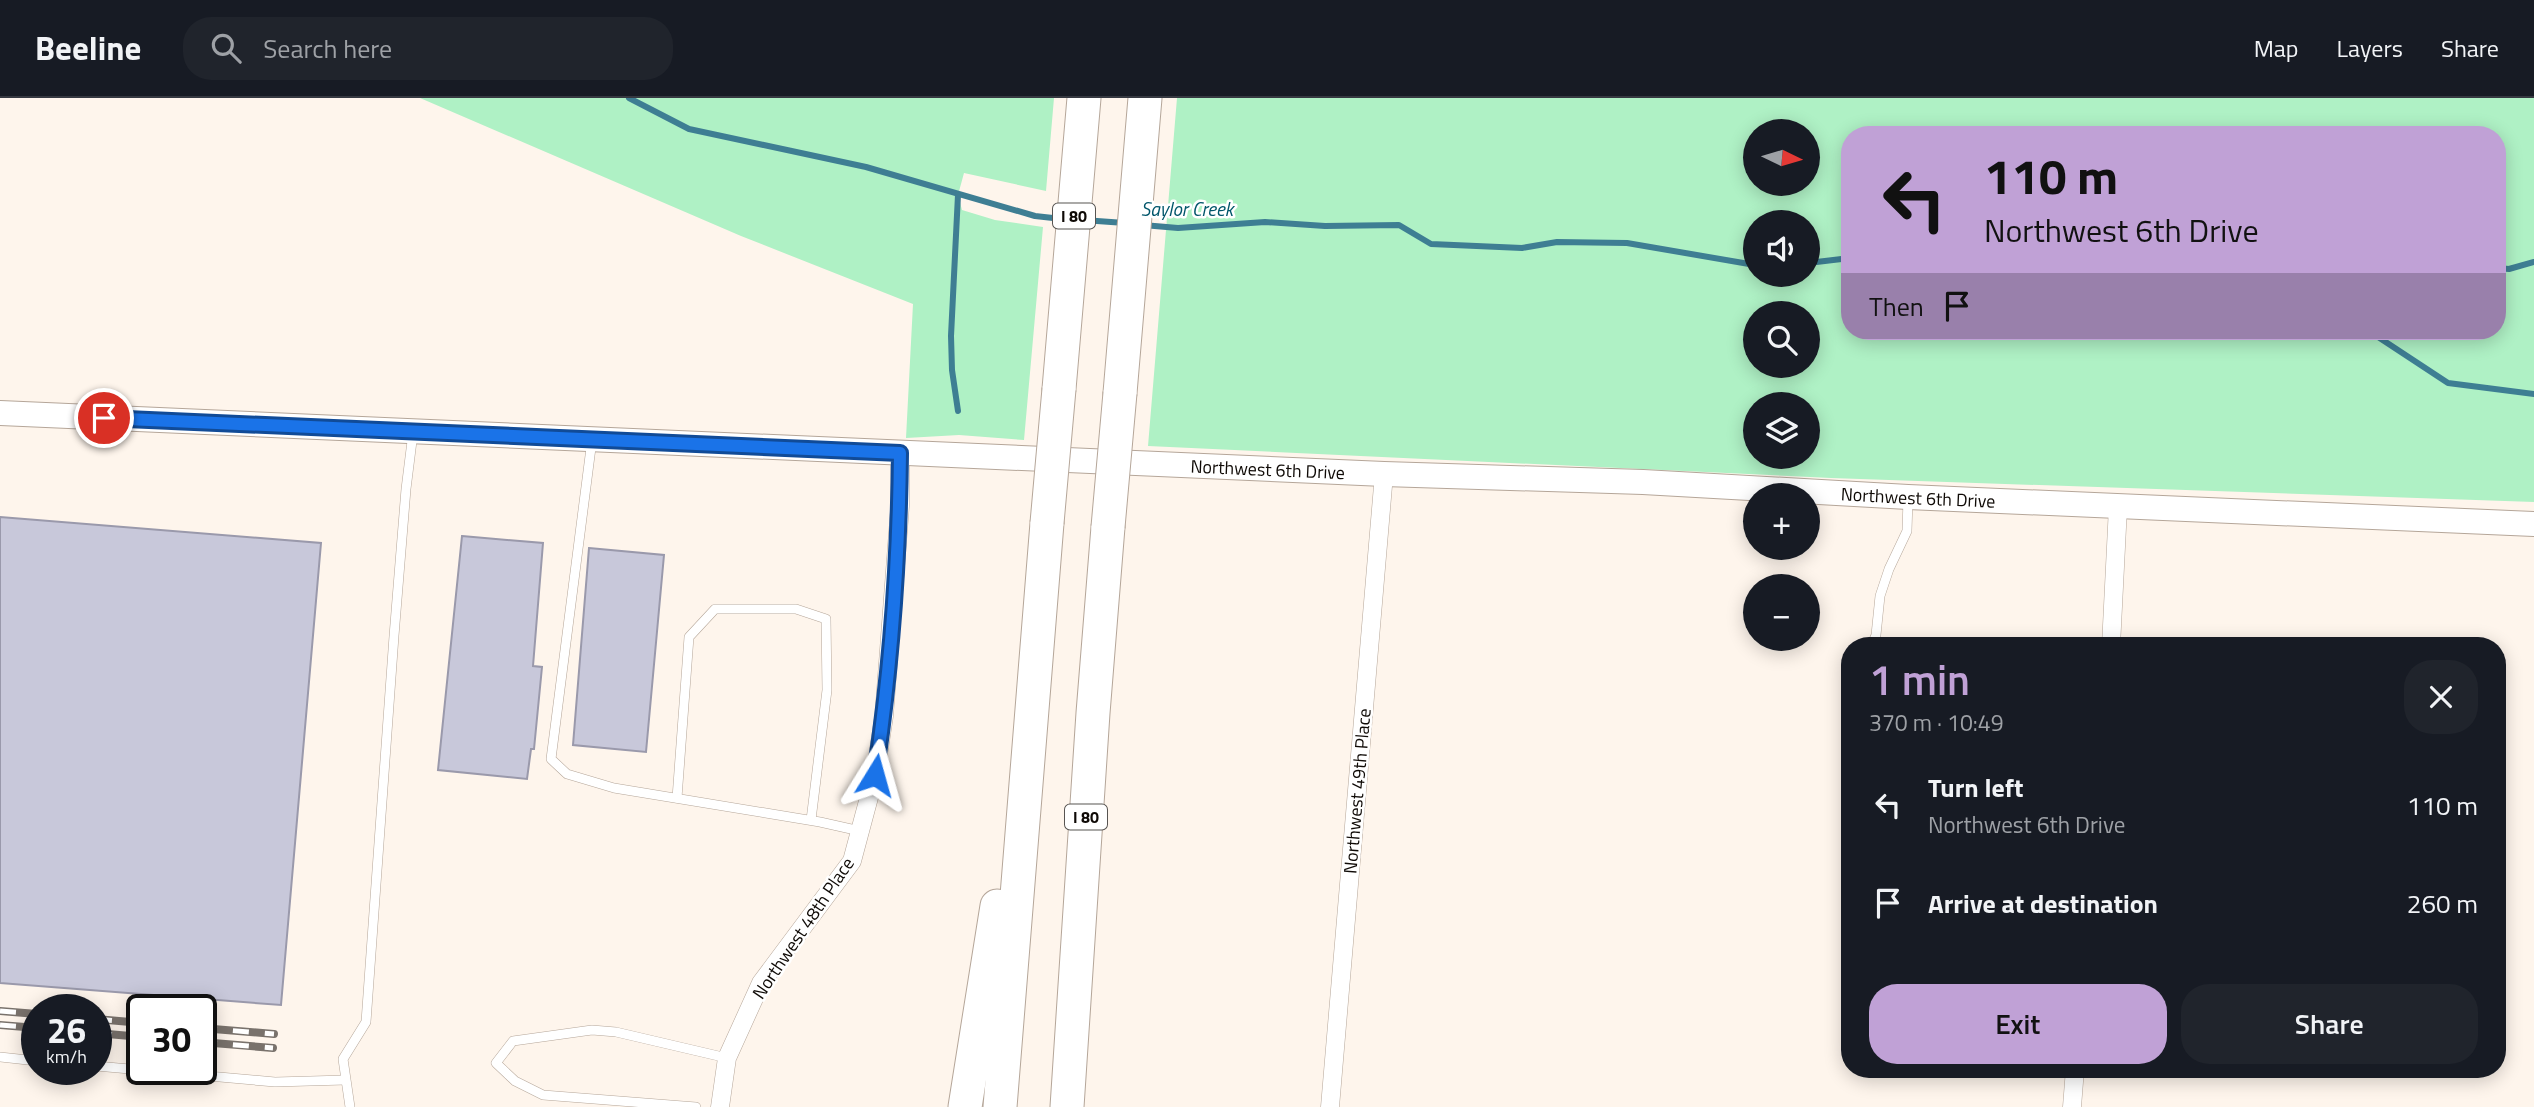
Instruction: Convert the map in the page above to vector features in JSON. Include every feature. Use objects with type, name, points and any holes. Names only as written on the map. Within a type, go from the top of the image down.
[{"type":"highway","name":"I 80","points":[[1000,1107],[1084,98]]},
{"type":"highway","name":"I 80","points":[[1067,1107],[1093,713],[1144,98]]},
{"type":"highway","points":[[965,1107],[1034,690]]},
{"type":"highway","points":[[1087,1107],[1093,988],[1093,713]]},
{"type":"main road","name":"Northwest 6th Drive","points":[[0,413],[1384,474],[1643,482],[1908,498],[2534,524]]},
{"type":"street","name":"Northwest 48th Place","points":[[720,1107],[727,1058],[761,983],[852,861],[875,775],[884,716],[900,506],[900,453]]},
{"type":"street","name":"Northwest 49th Place","points":[[1330,1107],[1384,474]]},
{"type":"street","points":[[2111,637],[2118,507]]},
{"type":"street","points":[[2072,1107],[2074,1078]]},
{"type":"lane","points":[[350,1107],[343,1059],[366,1022],[400,556],[413,431]]},
{"type":"lane","points":[[592,439],[551,759],[567,774],[614,788],[811,820],[860,831]]},
{"type":"lane","points":[[1875,637],[1880,596],[1907,531],[1908,498]]},
{"type":"lane","points":[[677,798],[689,637],[715,609],[796,609],[826,619],[827,690],[811,820]]},
{"type":"lane","points":[[696,1107],[543,1095],[515,1081],[496,1063],[513,1041],[592,1030],[616,1032],[727,1058]]},
{"type":"lane","points":[[0,1057],[21,1059]]},
{"type":"lane","points":[[112,1067],[275,1082],[345,1080]]},
{"type":"green space","points":[[420,98],[1054,98],[1046,191],[964,173],[958,195],[962,210],[995,220],[1043,227],[1024,440],[959,435],[906,438],[913,304],[741,236]]},
{"type":"green space","points":[[1177,98],[2534,98],[2534,502],[1831,478],[1148,446]]},
{"type":"building","points":[[0,517],[321,543],[281,1005],[217,1000],[217,994],[140,994],[0,983]]},
{"type":"building","points":[[462,536],[543,543],[533,666],[542,667],[534,749],[531,749],[527,779],[438,770]]},
{"type":"building","points":[[589,548],[664,555],[646,752],[573,745]]},
{"type":"waterway","name":"Saylor Creek","points":[[629,98],[689,129],[866,167],[1035,216],[1062,219]]},
{"type":"waterway","points":[[958,195],[951,336],[952,370],[958,411]]},
{"type":"waterway","name":"Saylor Creek","points":[[1083,220],[1125,223]]},
{"type":"waterway","name":"Saylor Creek","points":[[1143,225],[1178,228],[1265,222],[1325,226],[1399,225],[1431,244],[1522,248],[1557,242],[1627,243],[1743,263]]},
{"type":"waterway","name":"Saylor Creek","points":[[1820,262],[1841,259]]},
{"type":"waterway","name":"Saylor Creek","points":[[2506,269],[2534,262]]},
{"type":"waterway","points":[[2383,340],[2448,383],[2534,394]]},
{"type":"railway","points":[[0,1011],[21,1013]]},
{"type":"railway","points":[[112,1020],[126,1022]]},
{"type":"railway","points":[[0,1025],[21,1027]]},
{"type":"railway","points":[[217,1029],[274,1034]]},
{"type":"railway","points":[[112,1034],[126,1036]]},
{"type":"railway","points":[[217,1043],[273,1048]]},
{"type":"route","points":[[104,418],[900,453],[900,506],[884,716],[875,775]]}]
